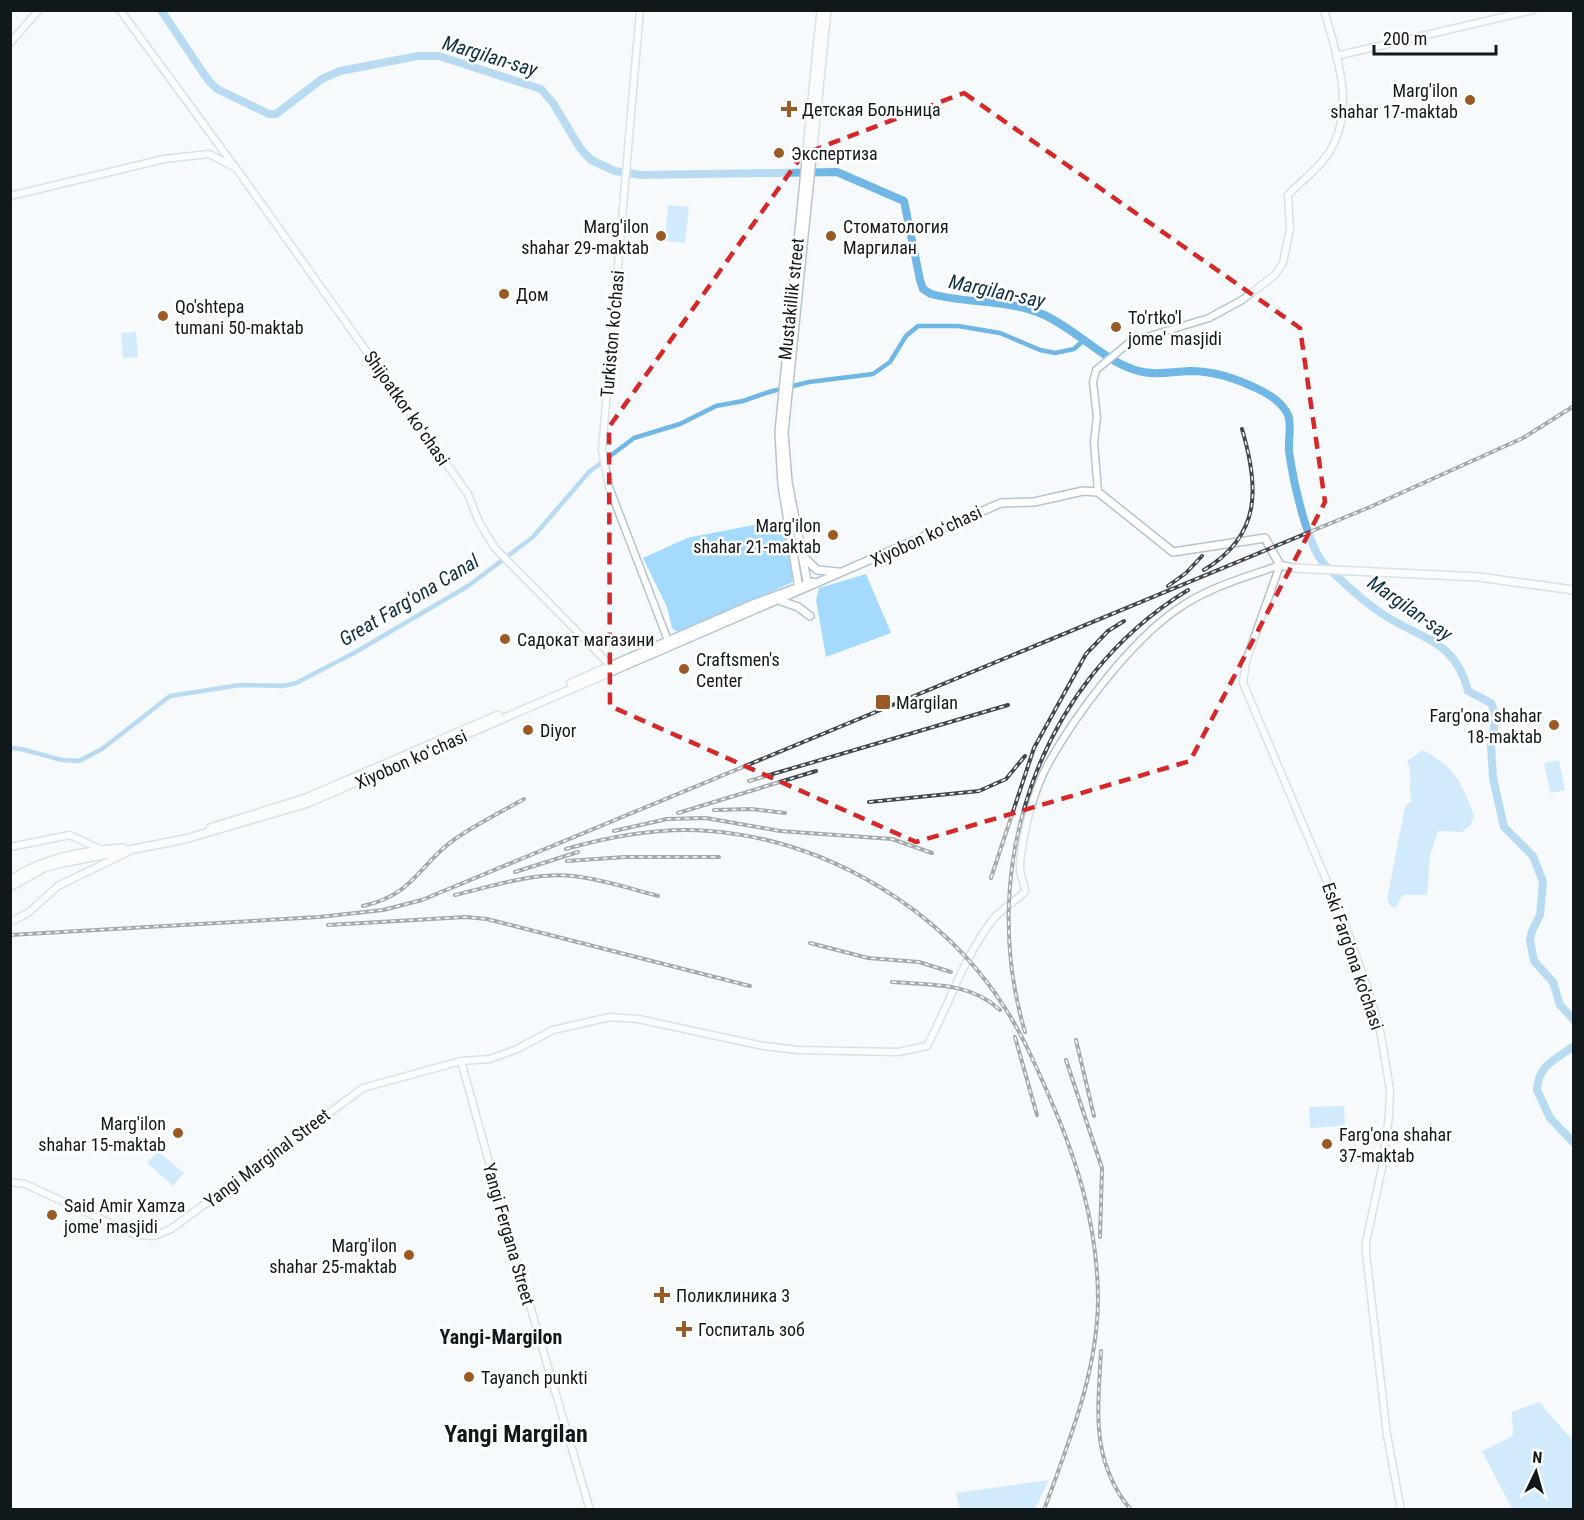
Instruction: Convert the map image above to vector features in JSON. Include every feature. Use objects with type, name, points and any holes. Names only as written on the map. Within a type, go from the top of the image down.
[{"type":"main road","name":"Mustakillik street","points":[[799,589],[778,443],[807,179],[821,10]]},
{"type":"main road","points":[[808,167],[828,10]]},
{"type":"main road","name":"Mustakillik street","points":[[784,403],[784,444],[788,482],[808,586]]},
{"type":"main road","name":"Xiyobon koʻchasi","points":[[10,880],[47,861],[78,853],[132,847],[236,821],[377,772],[669,644],[847,571],[979,510],[1001,503],[1034,502],[1083,491],[1098,492]]},
{"type":"main road","points":[[1098,492],[1173,552],[1251,538],[1265,538],[1269,541],[1280,565],[1293,568],[1479,577],[1574,590]]},
{"type":"main road","points":[[788,523],[797,521]]},
{"type":"main road","points":[[801,554],[818,570],[826,573],[847,571]]},
{"type":"main road","name":"Xiyobon koʻchasi","points":[[10,887],[46,867],[130,851],[238,826],[308,803],[610,665],[669,644],[778,600],[799,589]]},
{"type":"main road","points":[[778,600],[798,607],[810,616]]},
{"type":"street","points":[[10,43],[39,10]]},
{"type":"street","points":[[120,10],[236,168]]},
{"type":"street","name":"Turkiston ko’chasi","points":[[640,10],[602,450],[603,468],[669,644]]},
{"type":"street","points":[[1098,492],[1094,442],[1097,417],[1093,382],[1096,370],[1114,353],[1142,336],[1209,318],[1242,300],[1275,275],[1283,263],[1290,229],[1288,195],[1331,150],[1342,115],[1343,85],[1324,10]]},
{"type":"street","points":[[1336,56],[1533,10]]},
{"type":"street","points":[[10,196],[164,159],[224,152]]},
{"type":"street","name":"Shijoatkor koʻchasi","points":[[206,155],[236,168],[468,494],[483,530],[501,554],[610,665]]},
{"type":"street","name":"Yangi Marginal Street","points":[[10,1182],[25,1184],[131,1233],[148,1236],[160,1235],[177,1226],[351,1094],[363,1088],[461,1061],[490,1059],[553,1030],[610,1017],[638,1019],[764,1046],[798,1050],[898,1052],[927,1046],[976,945],[992,921],[1025,891],[1019,866],[1036,792],[1048,764],[1086,707],[1140,641],[1174,611],[1210,590],[1280,565]]},
{"type":"street","name":"Eski Farg'ona ko'chasi","points":[[1280,565],[1246,661],[1244,683],[1345,924],[1371,998],[1386,1061],[1389,1116],[1382,1168],[1367,1233],[1366,1253],[1387,1435],[1401,1509]]},
{"type":"street","points":[[10,847],[63,836],[76,836],[102,850]]},
{"type":"street","points":[[76,836],[82,843],[78,853]]},
{"type":"street","points":[[10,922],[28,914],[58,886],[95,871],[130,851]]},
{"type":"street","points":[[89,857],[97,863],[95,871]]},
{"type":"street","name":"Yangi Fergana Street","points":[[461,1061],[508,1234],[590,1509]]},
{"type":"highlighted area","points":[[964,93],[1300,328],[1325,502],[1190,761],[916,842],[610,706],[609,427],[803,154]]},
{"type":"shaded area","points":[[668,205],[689,207],[685,243],[665,241]]},
{"type":"shaded area","points":[[136,332],[138,357],[123,358],[121,333]]},
{"type":"shaded area","points":[[784,519],[793,582],[679,633],[672,628],[667,607],[643,558],[687,538]]},
{"type":"shaded area","points":[[866,574],[891,633],[826,657],[816,600],[819,588]]},
{"type":"shaded area","points":[[1423,750],[1443,763],[1456,776],[1474,815],[1471,825],[1462,832],[1438,831],[1430,855],[1427,895],[1403,895],[1395,908],[1391,907],[1387,900],[1405,806],[1412,801],[1410,770],[1407,761]]},
{"type":"shaded area","points":[[1559,760],[1565,790],[1550,793],[1544,763]]},
{"type":"shaded area","points":[[1344,1106],[1345,1126],[1310,1128],[1309,1107]]},
{"type":"shaded area","points":[[158,1151],[184,1173],[173,1186],[147,1163]]},
{"type":"shaded area","points":[[1539,1402],[1573,1441],[1573,1509],[1512,1509],[1482,1451],[1513,1436],[1512,1412]]},
{"type":"shaded area","points":[[1049,1480],[1035,1509],[960,1509],[956,1493]]},
{"type":"waterway","name":"Margilan-say","points":[[161,10],[208,80],[217,89],[269,114],[276,114],[322,79],[340,71],[418,56],[439,56],[541,89],[553,103],[580,148],[591,160],[615,171],[641,175],[837,172],[904,201],[920,280],[923,289],[931,294],[1029,309],[1054,320],[1111,359],[1135,370],[1155,373],[1198,371],[1216,374],[1241,382],[1271,396],[1288,415],[1289,451],[1294,479],[1307,529],[1319,557],[1339,579],[1374,608],[1445,651],[1455,661],[1468,691],[1491,703],[1496,716],[1491,745],[1493,778],[1504,827],[1533,856],[1543,882],[1540,915],[1530,940],[1534,961],[1553,982],[1560,1005],[1574,1020]]},
{"type":"waterway","name":"Great Farg'ona Canal","points":[[10,748],[62,760],[79,761],[102,749],[170,696],[240,685],[283,686],[296,683],[354,653],[468,586],[533,537],[589,472],[634,438],[680,424],[716,406],[743,401],[809,382],[873,374],[890,362],[906,336],[918,326],[958,326],[1000,333],[1040,350],[1055,353],[1074,349],[1085,339]]},
{"type":"waterway","name":"Margilan-say","points":[[1574,1046],[1544,1069],[1538,1081],[1537,1090],[1550,1118],[1574,1143]]},
{"type":"railway","points":[[10,935],[319,917],[383,910],[422,900],[1370,507],[1523,438],[1574,406]]},
{"type":"railway","points":[[1204,570],[1223,556],[1237,541],[1246,525],[1251,508],[1253,490],[1251,471],[1242,429]]},
{"type":"railway","points":[[1168,586],[1186,573],[1202,556]]},
{"type":"railway","points":[[1025,1032],[1012,969],[1009,906],[1016,844],[1032,783],[1058,726],[1093,674],[1136,628],[1188,590]]},
{"type":"railway","points":[[991,878],[1034,748],[1086,654],[1108,631],[1124,621]]},
{"type":"railway","points":[[749,781],[1008,705]]},
{"type":"railway","points":[[869,802],[979,791],[1006,779],[1025,756]]},
{"type":"railway","points":[[678,813],[816,771]]},
{"type":"railway","points":[[363,906],[394,894],[415,878],[455,839],[524,799]]},
{"type":"railway","points":[[714,810],[751,809],[785,813]]},
{"type":"railway","points":[[614,831],[667,819],[706,818],[780,831],[892,839],[932,853]]},
{"type":"railway","points":[[566,849],[601,840],[673,830],[709,831],[753,837],[796,849],[838,865],[878,886],[915,911],[949,940],[979,972],[1018,1029],[1059,1121],[1084,1196],[1094,1247],[1098,1301],[1093,1355],[1072,1433],[1044,1510]]},
{"type":"railway","points":[[515,872],[578,852]]},
{"type":"railway","points":[[567,861],[625,857],[719,857]]},
{"type":"railway","points":[[455,895],[514,881],[558,875],[595,879],[658,896]]},
{"type":"railway","points":[[328,925],[466,917],[487,919],[750,986]]},
{"type":"railway","points":[[810,943],[868,958],[919,962],[951,972]]},
{"type":"railway","points":[[892,982],[935,985],[963,990],[976,994],[1000,1010]]},
{"type":"railway","points":[[1015,1037],[1037,1115]]},
{"type":"railway","points":[[1076,1040],[1094,1116]]},
{"type":"railway","points":[[1066,1060],[1102,1168],[1100,1237]]},
{"type":"railway","points":[[1101,1351],[1098,1414],[1103,1454],[1118,1492],[1131,1510]]},
{"type":"place","name":"Marg'ilon shahar 17-maktab","points":[[1470,100]]},
{"type":"place","name":"Детская Больница","points":[[789,109]]},
{"type":"place","name":"Экспертиза","points":[[779,153]]},
{"type":"place","name":"Marg'ilon shahar 29-maktab","points":[[661,236]]},
{"type":"place","name":"Стоматология Маргилан","points":[[831,236]]},
{"type":"place","name":"Дом","points":[[504,294]]},
{"type":"place","name":"Qo'shtepa tumani 50-maktab","points":[[163,316]]},
{"type":"place","name":"To'rtko'l jome' masjidi","points":[[1116,327]]},
{"type":"place","name":"Marg'ilon shahar 21-maktab","points":[[833,535]]},
{"type":"place","name":"Садокат магазини","points":[[505,639]]},
{"type":"place","name":"Craftsmen's Center","points":[[684,669]]},
{"type":"place","name":"Margilan","points":[[883,702]]},
{"type":"place","name":"Farg'ona shahar 18-maktab","points":[[1554,725]]},
{"type":"place","name":"Diyor","points":[[528,730]]},
{"type":"place","name":"Marg'ilon shahar 15-maktab","points":[[178,1133]]},
{"type":"place","name":"Farg'ona shahar 37-maktab","points":[[1327,1144]]},
{"type":"place","name":"Said Amir Xamza jome' masjidi","points":[[52,1215]]},
{"type":"place","name":"Marg'ilon shahar 25-maktab","points":[[409,1255]]},
{"type":"place","name":"Поликлиника 3","points":[[662,1295]]},
{"type":"place","name":"Госпиталь зоб","points":[[684,1329]]},
{"type":"place","name":"Tayanch punkti","points":[[469,1377]]},
{"type":"district","name":"Yangi-Margilon","points":[[501,1337]]},
{"type":"district","name":"Yangi Margilan","points":[[516,1434]]}]
